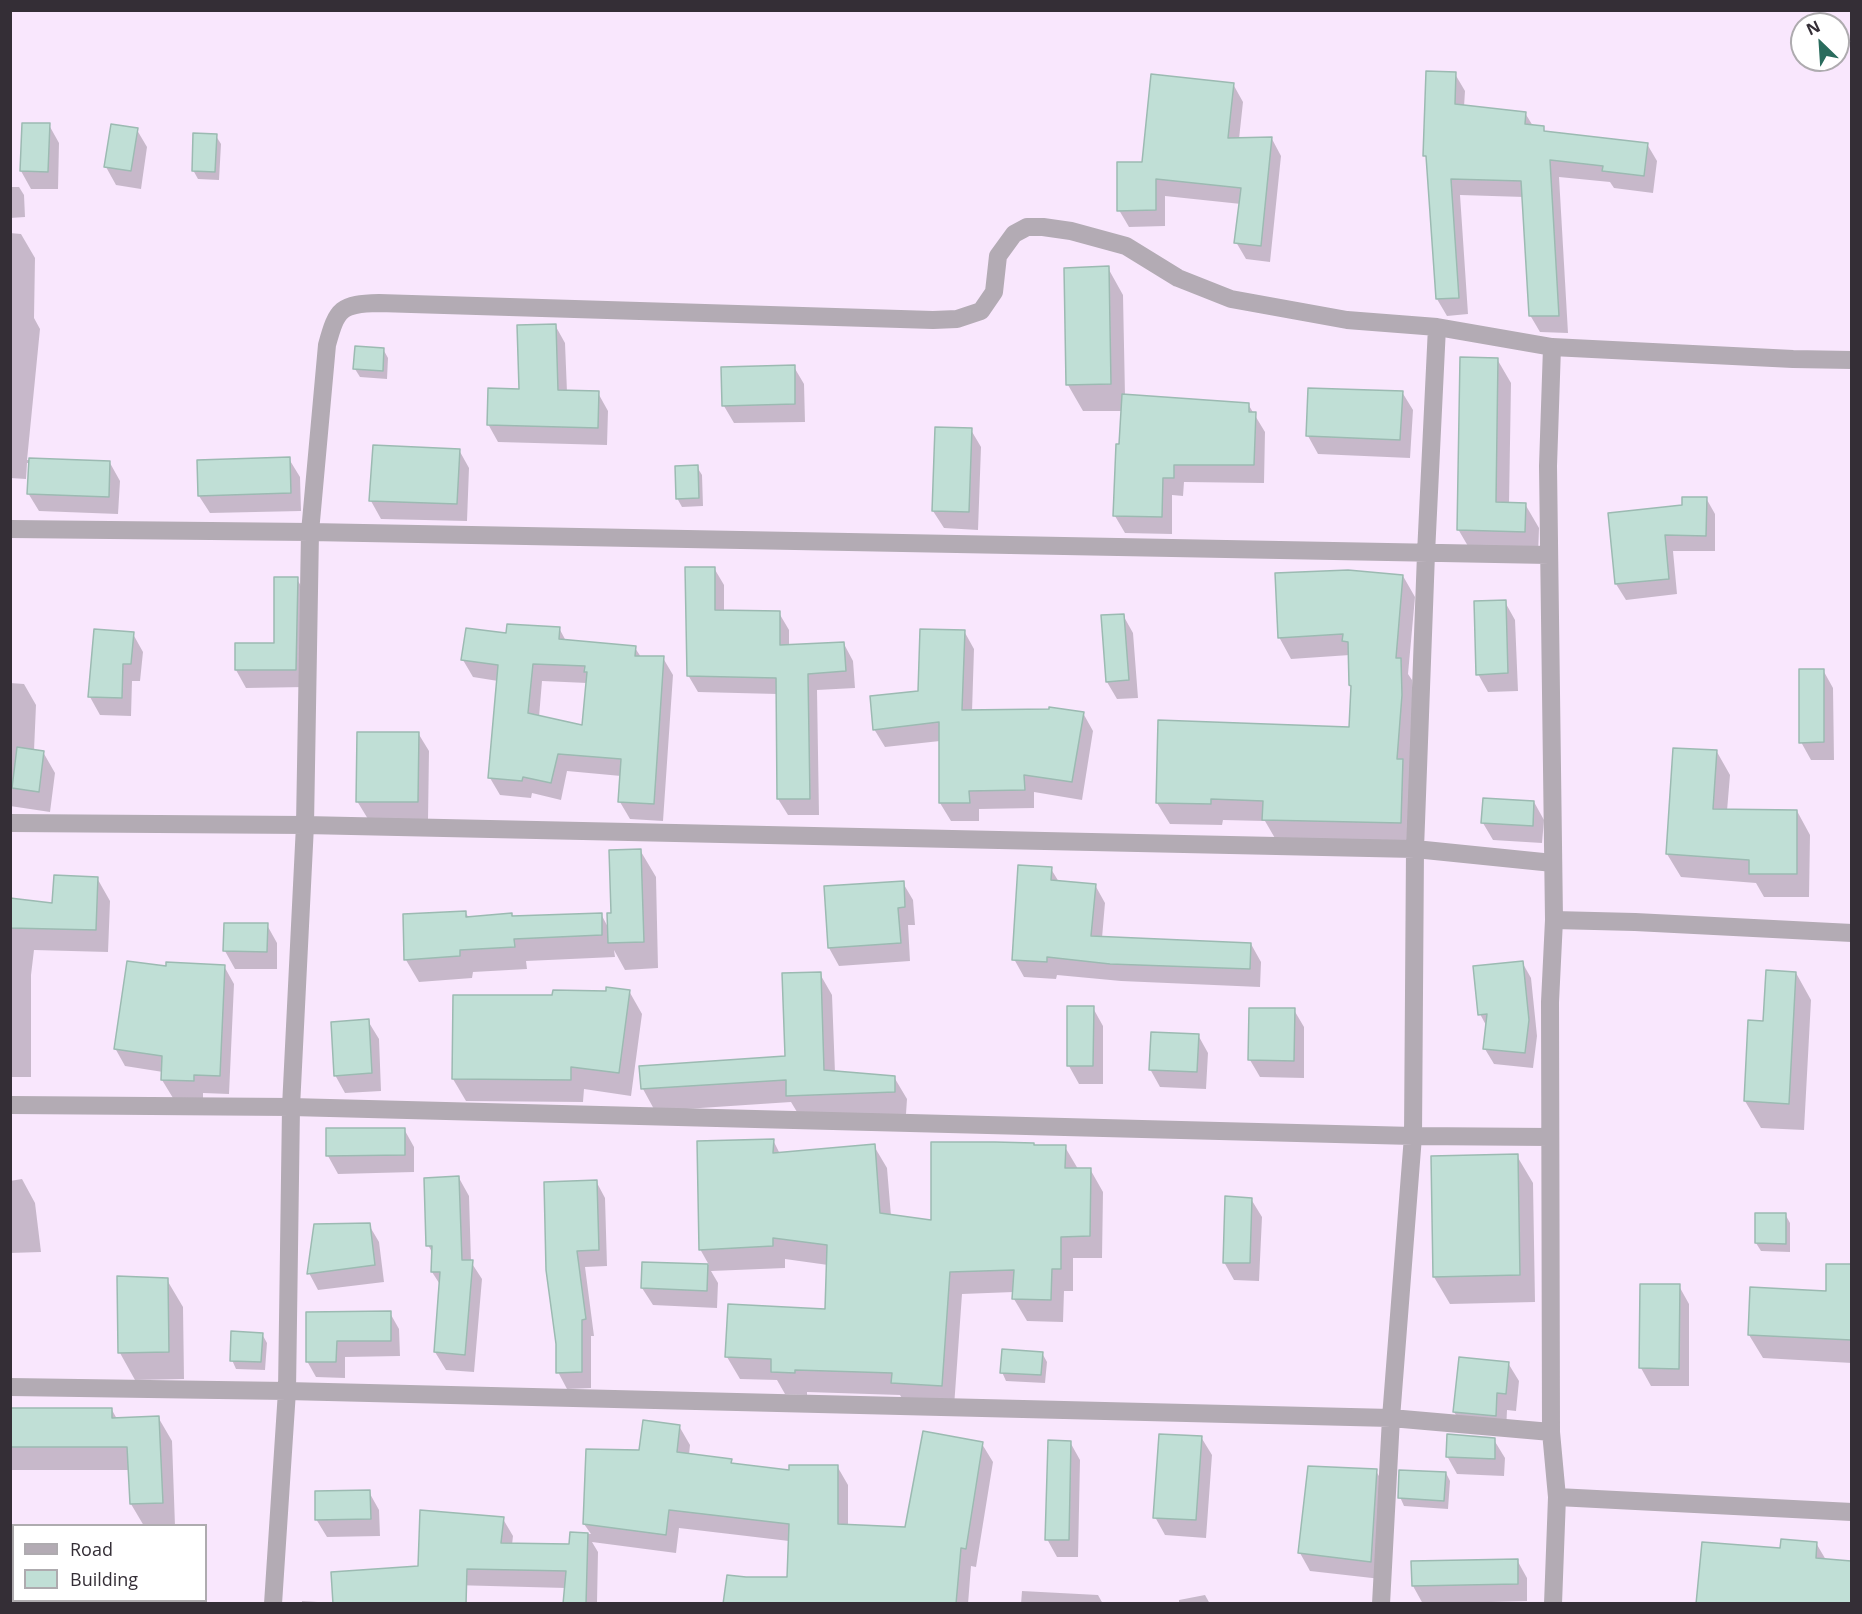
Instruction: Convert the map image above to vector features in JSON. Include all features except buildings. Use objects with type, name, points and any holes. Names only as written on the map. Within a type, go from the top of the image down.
[{"type":"street","points":[[273,1604],[287,1392],[291,1107],[305,825],[310,532],[327,345],[332,325],[339,312],[352,304],[957,319],[981,311],[988,301],[994,292],[998,256],[1014,234],[1028,227],[1043,226],[1126,246],[1178,278],[1232,299],[1347,320],[1437,327],[1552,347],[1851,360]]},
{"type":"street","points":[[1381,1604],[1391,1418],[1413,1136],[1415,849],[1437,327]]},
{"type":"street","points":[[1552,347],[1548,466],[1554,920],[1550,1137],[1551,1432],[1557,1497],[1553,1604]]},
{"type":"street","points":[[10,529],[310,532],[1549,555]]},
{"type":"street","points":[[10,823],[305,825],[1415,849],[1553,863]]},
{"type":"street","points":[[1554,920],[1851,933]]},
{"type":"street","points":[[10,1105],[291,1107],[1413,1136],[1550,1137]]},
{"type":"street","points":[[10,1387],[1391,1418],[1551,1432]]},
{"type":"street","points":[[1557,1497],[1851,1512]]}]
